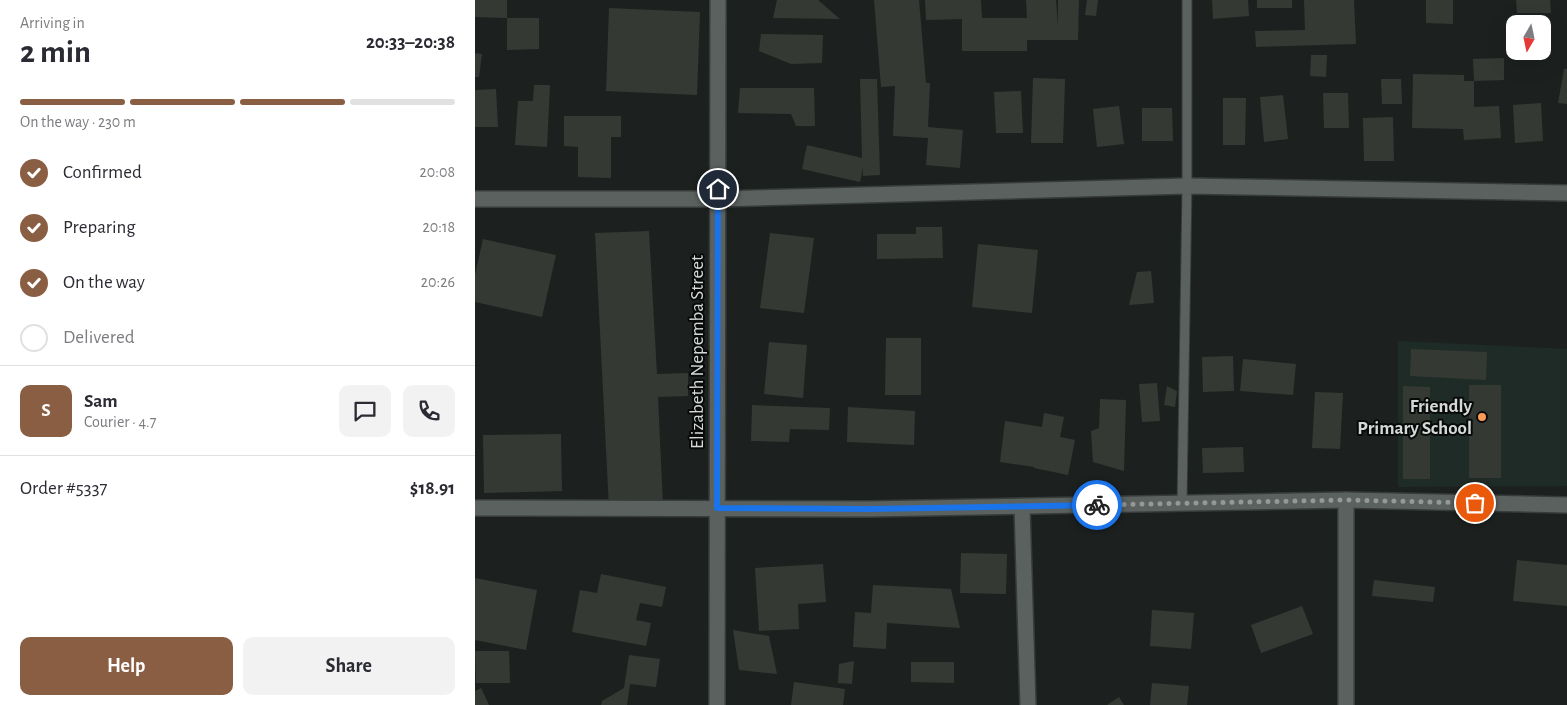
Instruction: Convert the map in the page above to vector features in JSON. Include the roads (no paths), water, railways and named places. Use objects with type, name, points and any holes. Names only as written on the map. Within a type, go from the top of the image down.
[{"type":"street","name":"Elizabeth Nepemba Street","points":[[717,705],[718,0]]},
{"type":"street","points":[[475,199],[718,199],[1187,186],[1567,193]]},
{"type":"street","points":[[1346,500],[1346,705]]},
{"type":"street","points":[[475,508],[869,509],[1346,500],[1567,505]]},
{"type":"street","points":[[1022,506],[1028,705]]},
{"type":"lane","points":[[1182,504],[1187,186],[1187,0]]},
{"type":"place","name":"Friendly Primary School","points":[[1482,417]]}]
